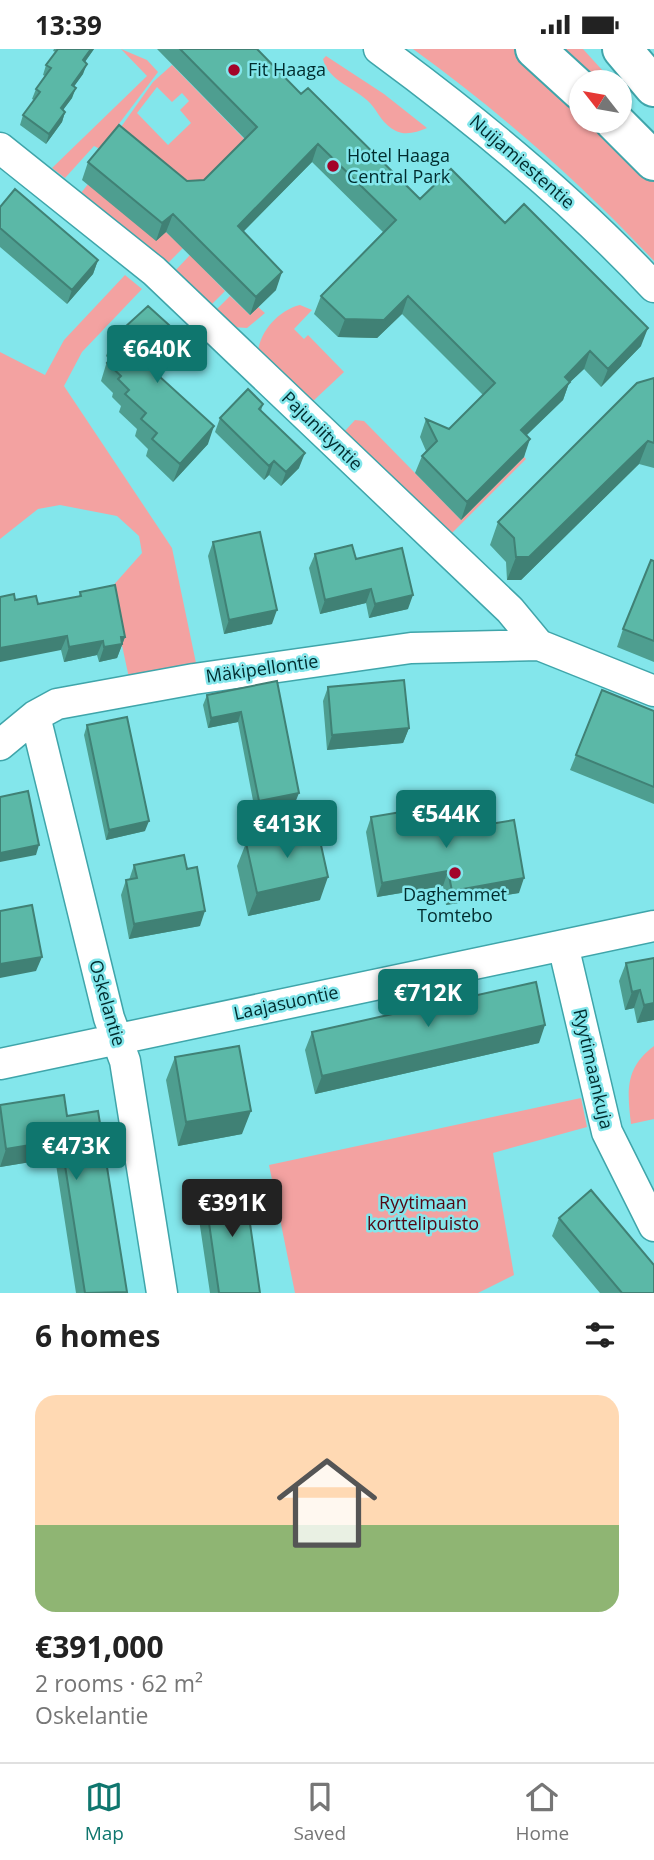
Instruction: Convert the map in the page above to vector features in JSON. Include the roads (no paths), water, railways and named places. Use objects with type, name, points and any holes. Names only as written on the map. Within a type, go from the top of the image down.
[{"type":"highway","points":[[535,49],[569,80]]},
{"type":"highway","points":[[622,49],[654,87]]},
{"type":"highway","points":[[626,133],[654,161]]},
{"type":"street","name":"Nuijamiestentie","points":[[379,49],[458,107],[523,161],[654,288]]},
{"type":"street","name":"Pajuniityntie","points":[[0,148],[154,271],[510,610],[539,645],[654,691]]},
{"type":"street","name":"Mäkipellontie","points":[[0,745],[35,716],[57,704],[194,678],[411,649],[539,645]]},
{"type":"street","name":"Oskelantie","points":[[35,716],[115,1038],[124,1061],[162,1293]]},
{"type":"street","name":"Laajasuontie","points":[[0,1064],[654,926]]},
{"type":"street","name":"Ryytimaankuja","points":[[564,945],[607,1132],[654,1226]]},
{"type":"place","name":"Fit Haaga","points":[[234,70]]},
{"type":"place","name":"Hotel Haaga Central Park","points":[[333,166]]},
{"type":"place","name":"Daghemmet Tomtebo","points":[[455,873]]},
{"type":"park label","name":"Ryytimaan korttelipuisto","points":[[423,1214]]}]
